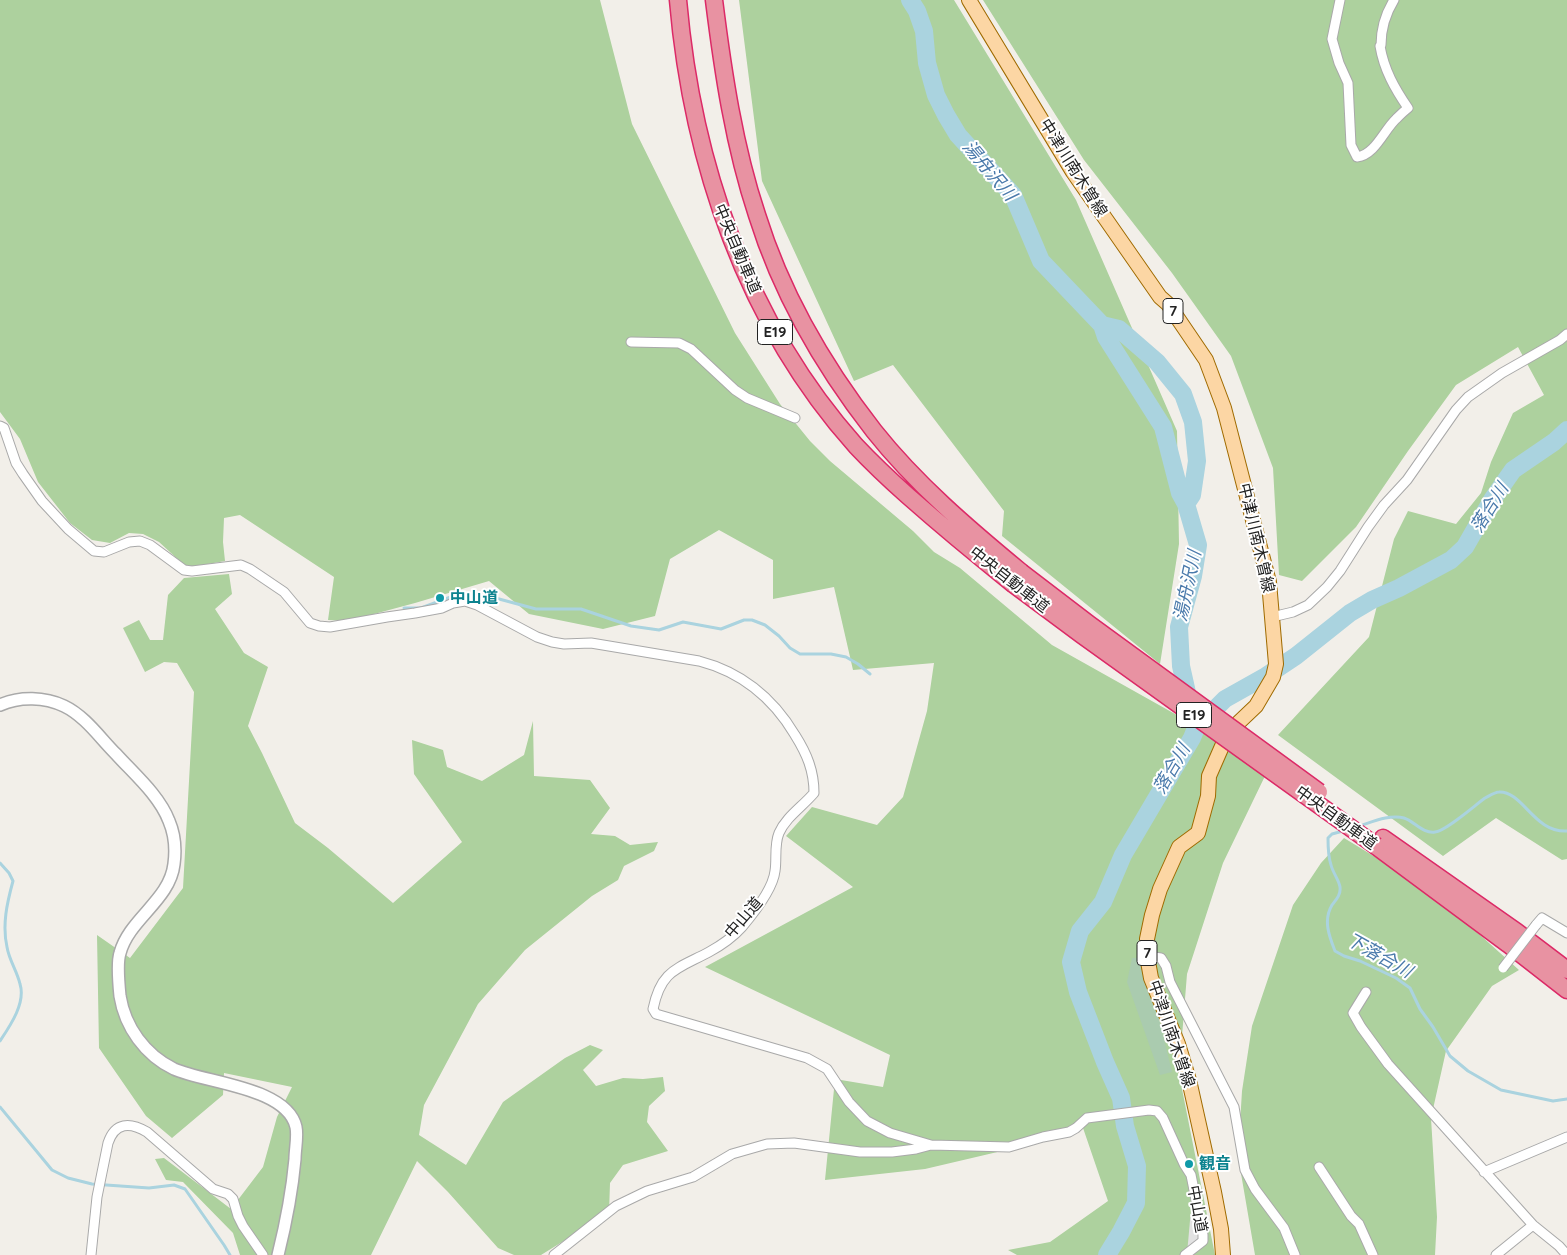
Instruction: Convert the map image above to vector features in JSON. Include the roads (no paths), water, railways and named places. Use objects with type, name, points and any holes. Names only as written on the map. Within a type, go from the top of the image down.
[{"type":"highway","name":"中央自動車道","points":[[678,0],[688,86],[699,138],[712,185],[726,228],[741,262],[769,321],[794,364],[815,394],[857,446],[888,478],[972,552],[1017,578]]},
{"type":"highway","name":"中央自動車道","points":[[714,0],[731,108],[745,176],[757,216],[777,268],[819,351],[846,394],[875,432],[932,494],[981,539],[1017,578],[1082,635],[1378,842],[1516,932],[1567,970]]},
{"type":"highway","name":"中央自動車道","points":[[1378,842],[1567,990]]},
{"type":"main road","name":"中津川南木曽線","points":[[968,0],[1073,172],[1206,360],[1224,408],[1269,582],[1274,670],[1256,706],[1236,725],[1224,744],[1209,776],[1208,796],[1198,834],[1179,848],[1160,889],[1147,939],[1147,956],[1152,978],[1178,1044],[1189,1080],[1214,1192],[1221,1229],[1223,1255]]},
{"type":"street","points":[[1340,0],[1332,39],[1339,63],[1348,83],[1351,145],[1357,157],[1364,156],[1408,108],[1393,85],[1382,57],[1380,46],[1381,35],[1389,8],[1394,0]]},
{"type":"street","points":[[1272,617],[1293,612],[1308,605],[1327,587],[1340,571],[1378,512],[1407,480],[1456,410],[1468,397],[1502,373],[1560,340],[1567,334]]},
{"type":"street","points":[[631,342],[679,343],[691,349],[735,390],[747,398],[795,418]]},
{"type":"street","name":"中山道","points":[[0,426],[4,428],[16,463],[42,501],[74,534],[94,550],[104,552],[129,542],[140,541],[155,548],[184,570],[192,571],[234,564],[241,565],[284,592],[310,623],[319,626],[337,626],[415,613],[465,601],[552,642],[564,644],[591,643],[712,665],[732,673],[747,682],[772,703],[785,718],[806,754],[811,769],[814,793],[784,823],[778,836],[775,873],[769,889],[741,928],[710,952],[671,972],[662,982],[656,993],[652,1009],[656,1014],[807,1058],[827,1069],[849,1102],[867,1121],[890,1133],[931,1145],[1009,1147],[1069,1132],[1087,1118],[1149,1110],[1157,1111],[1163,1118],[1184,1164],[1192,1175],[1202,1241],[1185,1255]]},
{"type":"street","points":[[0,705],[14,700],[40,699],[49,700],[67,708],[84,721],[148,789],[167,817],[175,844],[174,866],[167,885],[128,936],[119,953],[119,979],[122,1004],[136,1036],[148,1051],[163,1063],[187,1074],[231,1085],[265,1097],[287,1111],[296,1126],[297,1136],[292,1188],[278,1255]]},
{"type":"street","points":[[1503,968],[1542,918],[1567,933]]},
{"type":"street","points":[[1147,956],[1161,958],[1166,966],[1170,982],[1234,1108],[1245,1170],[1255,1189],[1284,1228],[1295,1255]]},
{"type":"street","points":[[1366,992],[1353,1013],[1388,1064],[1533,1225],[1567,1255]]},
{"type":"street","points":[[91,1255],[97,1198],[108,1142],[119,1127],[128,1124],[140,1128],[156,1139],[214,1189],[228,1194],[233,1199],[238,1216],[263,1255]]},
{"type":"street","points":[[1484,1172],[1567,1137]]},
{"type":"street","points":[[554,1255],[616,1206],[647,1191],[693,1177],[732,1154],[767,1144],[794,1143],[860,1152],[892,1152],[931,1145]]},
{"type":"street","points":[[1319,1167],[1351,1216],[1359,1224],[1373,1255]]},
{"type":"street","points":[[1496,1255],[1533,1225]]},
{"type":"waterway","name":"湯舟沢川","points":[[910,0],[917,11],[924,31],[927,63],[936,95],[946,115],[958,135],[1013,195],[1041,261],[1102,325],[1106,337],[1163,427],[1180,493],[1186,504],[1198,545],[1193,576],[1179,627],[1181,666],[1190,706]]},
{"type":"waterway","name":"湯舟沢川","points":[[1102,325],[1119,329],[1157,362],[1183,394],[1193,422],[1197,461],[1192,495],[1186,504]]},
{"type":"waterway","name":"落合川","points":[[1107,1255],[1136,1203],[1137,1166],[1125,1126],[1121,1098],[1078,992],[1071,962],[1080,931],[1103,902],[1123,855],[1192,738],[1196,728],[1225,699],[1266,676],[1296,656],[1350,613],[1451,560],[1465,547],[1492,500],[1513,470],[1554,442],[1567,430]]},
{"type":"waterway","points":[[404,608],[421,608],[456,595],[466,594]]},
{"type":"waterway","points":[[488,596],[536,609],[581,609],[631,626],[659,630],[683,622],[721,629],[744,620],[752,620],[765,625],[790,648],[800,654],[831,654],[846,657],[870,674]]},
{"type":"waterway","name":"下落合川","points":[[1359,826],[1381,819],[1399,817],[1426,831],[1440,831],[1485,798],[1499,792],[1507,793],[1515,798],[1546,826],[1556,830],[1567,831]]},
{"type":"waterway","name":"下落合川","points":[[1343,831],[1332,834],[1328,838],[1330,862],[1340,887],[1339,895],[1329,911],[1327,922],[1335,951],[1396,978],[1410,988],[1420,1009],[1450,1056],[1468,1071],[1501,1090],[1553,1101],[1567,1099]]},
{"type":"waterway","points":[[0,863],[13,881],[6,914],[5,931],[8,952],[19,979],[21,991],[21,999],[16,1014],[0,1041]]},
{"type":"waterway","points":[[0,1107],[52,1170],[68,1178],[92,1184],[149,1188],[174,1185],[185,1189],[230,1255]]},
{"type":"place","name":"中山道","points":[[440,598]]},
{"type":"place","name":"観音","points":[[1189,1164]]}]
